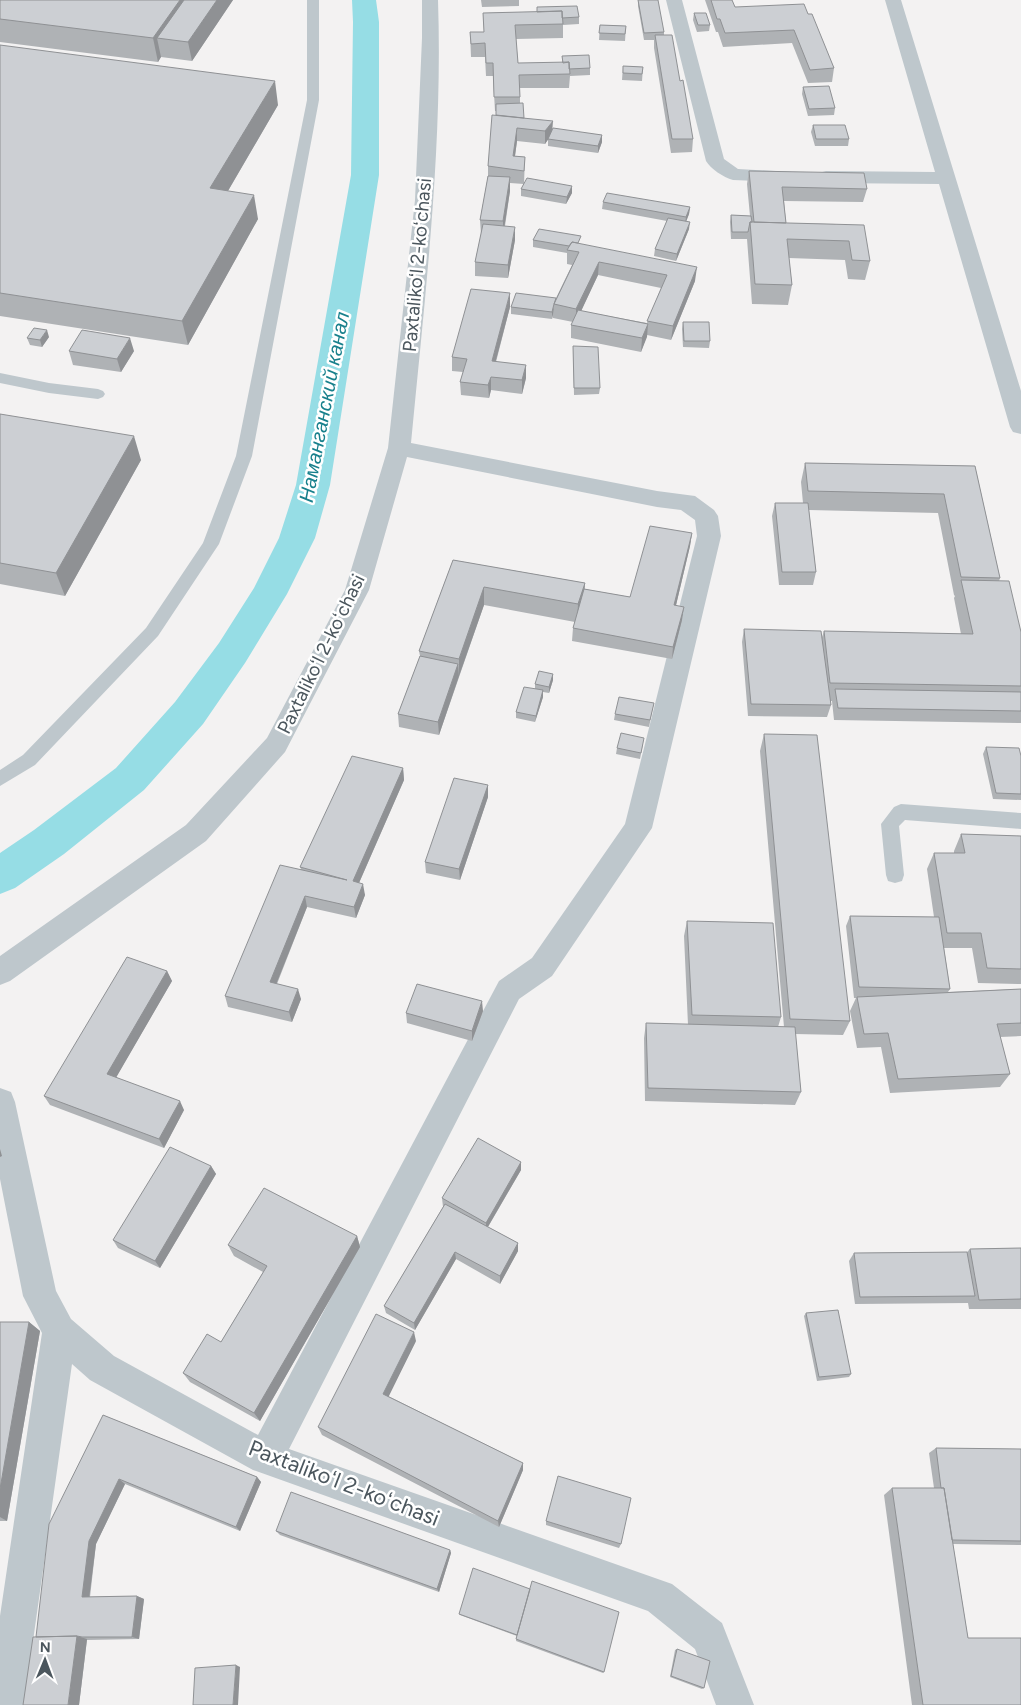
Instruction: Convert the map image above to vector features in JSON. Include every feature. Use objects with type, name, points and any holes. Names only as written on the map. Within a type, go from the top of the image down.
[{"type":"street","name":"Paxtalikoʻl 2-koʻchasi","points":[[0,972],[196,833],[276,745],[357,590],[399,448],[425,200],[431,38],[430,0]]},
{"type":"street","points":[[674,0],[715,161],[732,174],[862,178],[947,178]]},
{"type":"street","points":[[893,0],[1021,427]]},
{"type":"street","points":[[265,1458],[509,990],[542,967],[638,828],[709,536],[706,516],[687,502],[657,499],[399,448]]},
{"type":"street","name":"Paxtalikoʻl 2-koʻchasi","points":[[0,1102],[40,1296],[59,1331],[102,1368],[265,1458],[659,1597],[710,1636],[736,1705]]},
{"type":"street","points":[[4,1705],[38,1488],[59,1331]]},
{"type":"lane","points":[[0,779],[29,760],[152,632],[211,544],[244,456],[312,100],[313,0]]},
{"type":"lane","points":[[0,378],[49,388],[98,394]]},
{"type":"lane","points":[[895,875],[890,824],[902,812],[1021,821]]},
{"type":"building","points":[[0,0],[180,0],[153,38],[0,19]]},
{"type":"building","points":[[184,0],[217,0],[188,42],[157,38]]},
{"type":"building","points":[[638,0],[658,0],[664,32],[644,33]]},
{"type":"building","points":[[711,0],[732,0],[735,7],[804,4],[808,14],[812,14],[834,68],[810,70],[794,30],[725,33],[720,19],[717,19]]},
{"type":"building","points":[[577,6],[579,17],[562,18],[562,11],[537,12],[537,7]]},
{"type":"building","points":[[562,11],[563,24],[515,25],[518,63],[569,62],[570,74],[519,75],[520,97],[494,97],[493,63],[486,63],[485,43],[471,44],[470,32],[484,32],[483,13]]},
{"type":"building","points":[[694,13],[706,13],[710,25],[698,25]]},
{"type":"building","points":[[600,25],[626,26],[625,34],[599,33]]},
{"type":"building","points":[[655,35],[672,35],[680,81],[683,80],[693,139],[672,139]]},
{"type":"building","points":[[0,45],[275,81],[210,188],[254,195],[182,321],[0,293]]},
{"type":"building","points":[[589,55],[590,68],[569,69],[569,62],[563,63],[562,56]]},
{"type":"building","points":[[623,66],[643,67],[642,74],[623,73]]},
{"type":"building","points":[[829,86],[835,108],[809,109],[803,87]]},
{"type":"building","points":[[523,103],[524,118],[496,115],[496,104]]},
{"type":"building","points":[[492,115],[553,121],[545,131],[517,128],[513,156],[525,157],[524,171],[488,166]]},
{"type":"building","points":[[813,125],[845,125],[849,139],[816,139]]},
{"type":"building","points":[[553,128],[602,135],[598,146],[548,139]]},
{"type":"building","points":[[749,171],[864,173],[867,189],[782,187],[786,223],[754,222]]},
{"type":"building","points":[[488,176],[510,177],[503,221],[480,220]]},
{"type":"building","points":[[527,178],[572,186],[567,197],[521,189]]},
{"type":"building","points":[[607,193],[690,207],[686,217],[603,202]]},
{"type":"building","points":[[731,215],[751,216],[752,222],[750,222],[748,232],[732,232]]},
{"type":"building","points":[[668,218],[690,222],[677,254],[655,249]]},
{"type":"building","points":[[750,222],[864,225],[870,261],[852,260],[849,241],[787,239],[792,285],[755,284]]},
{"type":"building","points":[[483,224],[515,227],[508,265],[475,262]]},
{"type":"building","points":[[539,229],[581,236],[578,243],[572,242],[569,246],[533,240]]},
{"type":"building","points":[[572,242],[697,267],[673,326],[647,321],[667,275],[599,262],[576,309],[554,304],[579,252],[567,250]]},
{"type":"building","points":[[471,289],[510,293],[492,361],[526,365],[522,380],[491,377],[488,385],[460,382],[467,359],[452,357]]},
{"type":"building","points":[[516,293],[556,298],[552,312],[511,307]]},
{"type":"building","points":[[578,310],[648,324],[642,338],[571,325]]},
{"type":"building","points":[[683,322],[709,322],[710,341],[684,341]]},
{"type":"building","points":[[34,328],[47,330],[40,340],[27,338]]},
{"type":"building","points":[[82,330],[130,338],[117,359],[69,351]]},
{"type":"building","points":[[573,346],[598,347],[600,388],[574,388]]},
{"type":"building","points":[[0,414],[134,436],[56,573],[0,563]]},
{"type":"building","points":[[805,463],[975,466],[1000,578],[961,577],[944,494],[808,491]]},
{"type":"building","points":[[775,503],[808,503],[816,572],[782,572]]},
{"type":"building","points":[[650,526],[692,533],[674,605],[684,607],[673,647],[573,628],[584,589],[630,597]]},
{"type":"building","points":[[453,560],[585,583],[578,604],[484,587],[459,659],[419,651]]},
{"type":"building","points":[[961,580],[1009,581],[1021,632],[1021,686],[830,683],[824,631],[973,634]]},
{"type":"building","points":[[744,629],[821,631],[831,705],[751,704]]},
{"type":"building","points":[[420,656],[458,664],[438,722],[398,714]]},
{"type":"building","points":[[539,671],[553,674],[549,687],[535,684]]},
{"type":"building","points":[[524,687],[543,690],[536,716],[516,712]]},
{"type":"building","points":[[835,689],[1021,692],[1021,711],[838,708]]},
{"type":"building","points":[[619,697],[654,703],[650,720],[615,714]]},
{"type":"building","points":[[621,733],[644,738],[641,753],[617,748]]},
{"type":"building","points":[[764,734],[817,735],[850,1021],[790,1019]]},
{"type":"building","points":[[986,747],[1019,748],[1021,756],[1021,794],[996,793]]},
{"type":"building","points":[[352,756],[403,768],[353,881],[363,884],[354,907],[305,896],[270,982],[298,989],[289,1012],[225,996],[280,865],[347,880],[300,867]]},
{"type":"building","points":[[454,778],[488,785],[459,869],[425,862]]},
{"type":"building","points":[[961,834],[1021,836],[1021,969],[987,968],[981,933],[947,933],[934,853],[965,853]]},
{"type":"building","points":[[850,916],[939,917],[950,989],[859,987]]},
{"type":"building","points":[[687,921],[773,923],[781,1017],[692,1015]]},
{"type":"building","points":[[127,957],[167,971],[107,1074],[180,1101],[159,1139],[44,1096]]},
{"type":"building","points":[[417,984],[482,1001],[472,1031],[406,1013]]},
{"type":"building","points":[[1021,989],[1021,1023],[997,1024],[1010,1074],[898,1079],[888,1033],[864,1034],[857,997]]},
{"type":"building","points":[[646,1023],[795,1027],[801,1092],[648,1088]]},
{"type":"building","points":[[478,1138],[521,1162],[486,1223],[442,1198]]},
{"type":"building","points":[[170,1147],[211,1166],[155,1261],[113,1240]]},
{"type":"building","points":[[264,1188],[357,1236],[254,1413],[183,1373],[207,1334],[221,1342],[267,1266],[228,1245]]},
{"type":"building","points":[[445,1204],[518,1243],[500,1276],[455,1252],[414,1323],[384,1306]]},
{"type":"building","points":[[1021,1248],[1021,1299],[979,1300],[970,1249]]},
{"type":"building","points":[[967,1252],[975,1296],[860,1297],[854,1253]]},
{"type":"building","points":[[838,1310],[851,1374],[819,1377],[806,1313]]},
{"type":"building","points":[[376,1314],[414,1332],[383,1394],[523,1463],[498,1521],[318,1427]]},
{"type":"building","points":[[0,1322],[29,1322],[0,1489]]},
{"type":"building","points":[[103,1415],[257,1477],[236,1527],[119,1479],[89,1541],[82,1597],[137,1596],[132,1637],[36,1637],[49,1524]]},
{"type":"building","points":[[936,1448],[1021,1449],[1021,1541],[952,1540],[944,1488],[941,1488]]},
{"type":"building","points":[[558,1476],[631,1498],[621,1544],[546,1521]]},
{"type":"building","points":[[892,1488],[944,1488],[968,1638],[1021,1638],[1021,1705],[923,1705]]},
{"type":"building","points":[[291,1492],[450,1550],[437,1589],[276,1531]]},
{"type":"building","points":[[473,1568],[530,1589],[517,1635],[459,1614]]},
{"type":"building","points":[[532,1581],[619,1612],[604,1672],[516,1639]]},
{"type":"building","points":[[77,1636],[68,1705],[23,1705],[33,1637]]},
{"type":"building","points":[[677,1649],[710,1661],[704,1688],[671,1676]]},
{"type":"building","points":[[236,1665],[233,1705],[193,1705],[195,1668]]},
{"type":"waterway","name":"Наманганский канал","points":[[0,876],[49,842],[130,779],[189,713],[232,653],[269,594],[297,538],[313,485],[365,175],[366,22],[364,0]]}]
